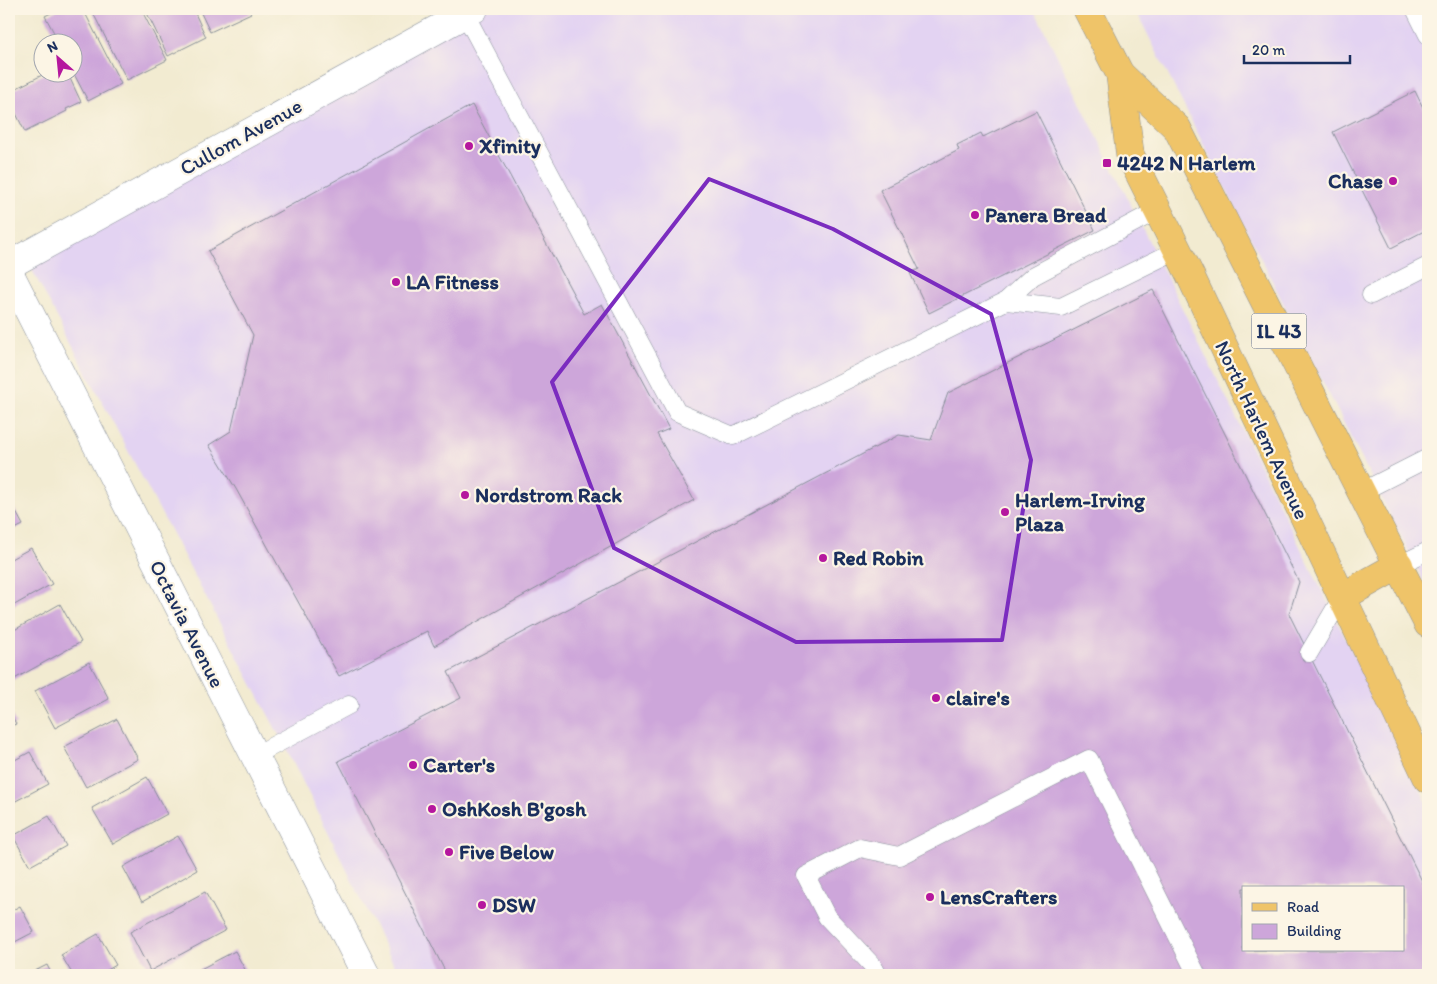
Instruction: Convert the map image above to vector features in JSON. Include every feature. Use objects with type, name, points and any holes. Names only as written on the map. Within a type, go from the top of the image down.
[{"type":"main road","name":"North Harlem Avenue","points":[[1087,9],[1120,74],[1130,155],[1158,210],[1428,779]]},
{"type":"main road","name":"North Harlem Avenue","points":[[1120,74],[1178,128],[1428,624]]},
{"type":"main road","points":[[1342,597],[1399,565]]},
{"type":"street","name":"Cullom Avenue","points":[[9,265],[469,11]]},
{"type":"street","name":"Octavia Avenue","points":[[9,272],[366,975]]},
{"type":"lane","points":[[1415,9],[1428,35]]},
{"type":"lane","points":[[469,11],[677,412],[733,436],[1006,302],[1033,276],[1158,210]]},
{"type":"lane","points":[[1006,302],[1061,307],[1177,250]]},
{"type":"lane","points":[[1371,295],[1428,266]]},
{"type":"lane","points":[[1361,492],[1428,458]]},
{"type":"lane","points":[[1399,565],[1428,550]]},
{"type":"lane","points":[[1308,653],[1342,597]]},
{"type":"lane","points":[[254,756],[349,705]]},
{"type":"lane","points":[[878,975],[873,966],[827,918],[806,876],[860,848],[899,856],[1089,759],[1197,975]]},
{"type":"highlighted area","points":[[709,179],[833,229],[991,314],[1031,460],[1002,640],[796,642],[614,548],[552,382]]},
{"type":"shaded area","points":[[460,9],[1034,9],[1428,805],[1428,975],[399,975],[288,752],[22,251]]},
{"type":"shaded area","points":[[1135,9],[1428,9],[1428,590]]},
{"type":"building","points":[[59,9],[83,9],[121,84],[88,101],[78,82],[82,82],[82,32],[54,32],[45,16]]},
{"type":"building","points":[[91,9],[141,9],[167,60],[127,80]]},
{"type":"building","points":[[145,9],[193,9],[206,37],[168,56]]},
{"type":"building","points":[[199,9],[249,9],[251,13],[210,32]]},
{"type":"building","points":[[32,80],[32,82],[72,82],[81,102],[25,132],[9,99],[9,92]]},
{"type":"building","name":"Chase","points":[[1415,91],[1428,118],[1428,229],[1391,248],[1333,132]]},
{"type":"building","points":[[472,105],[584,314],[602,304],[669,429],[657,434],[694,500],[434,646],[427,631],[339,676],[236,489],[209,445],[231,431],[253,335],[208,251]]},
{"type":"building","points":[[1036,111],[1095,230],[929,313],[910,273],[919,269],[880,190],[959,150],[957,145],[981,133],[983,137]]},
{"type":"building","name":"Harlem-Irving Plaza","points":[[1153,290],[1299,582],[1289,614],[1428,893],[1428,975],[447,975],[338,761],[461,698],[448,672],[899,435],[931,440],[948,393]]},
{"type":"building","points":[[9,499],[23,525],[9,532]]},
{"type":"building","points":[[31,548],[52,584],[9,608],[9,560]]},
{"type":"building","points":[[60,604],[81,642],[9,682],[9,633]]},
{"type":"building","points":[[89,662],[109,699],[55,728],[35,691]]},
{"type":"building","points":[[9,710],[16,724],[9,727]]},
{"type":"building","points":[[117,719],[138,759],[86,787],[64,747]]},
{"type":"building","points":[[30,752],[48,784],[10,804],[9,763]]},
{"type":"building","points":[[147,777],[167,814],[113,844],[92,808]]},
{"type":"building","points":[[49,816],[66,846],[30,866],[13,836]]},
{"type":"building","points":[[178,836],[197,870],[142,902],[123,867]]},
{"type":"building","points":[[205,892],[226,930],[150,971],[130,932]]},
{"type":"building","points":[[20,906],[34,932],[9,945],[9,912]]},
{"type":"building","points":[[98,934],[116,965],[99,975],[73,975],[61,955]]},
{"type":"building","points":[[235,951],[248,975],[189,975]]},
{"type":"building","points":[[47,965],[52,975],[27,975]]},
{"type":"place","name":"Xfinity","points":[[469,146]]},
{"type":"place","name":"4242 N Harlem","points":[[1107,163]]},
{"type":"place","name":"Chase","points":[[1393,181]]},
{"type":"place","name":"Panera Bread","points":[[975,215]]},
{"type":"place","name":"LA Fitness","points":[[396,282]]},
{"type":"place","name":"Nordstrom Rack","points":[[465,495]]},
{"type":"place","name":"Harlem-Irving Plaza","points":[[1005,512]]},
{"type":"place","name":"Red Robin","points":[[823,558]]},
{"type":"place","name":"claire's","points":[[936,698]]},
{"type":"place","name":"Carter's","points":[[413,765]]},
{"type":"place","name":"OshKosh B'gosh","points":[[432,809]]},
{"type":"place","name":"Five Below","points":[[449,852]]},
{"type":"place","name":"LensCrafters","points":[[930,897]]},
{"type":"place","name":"DSW","points":[[482,905]]}]
